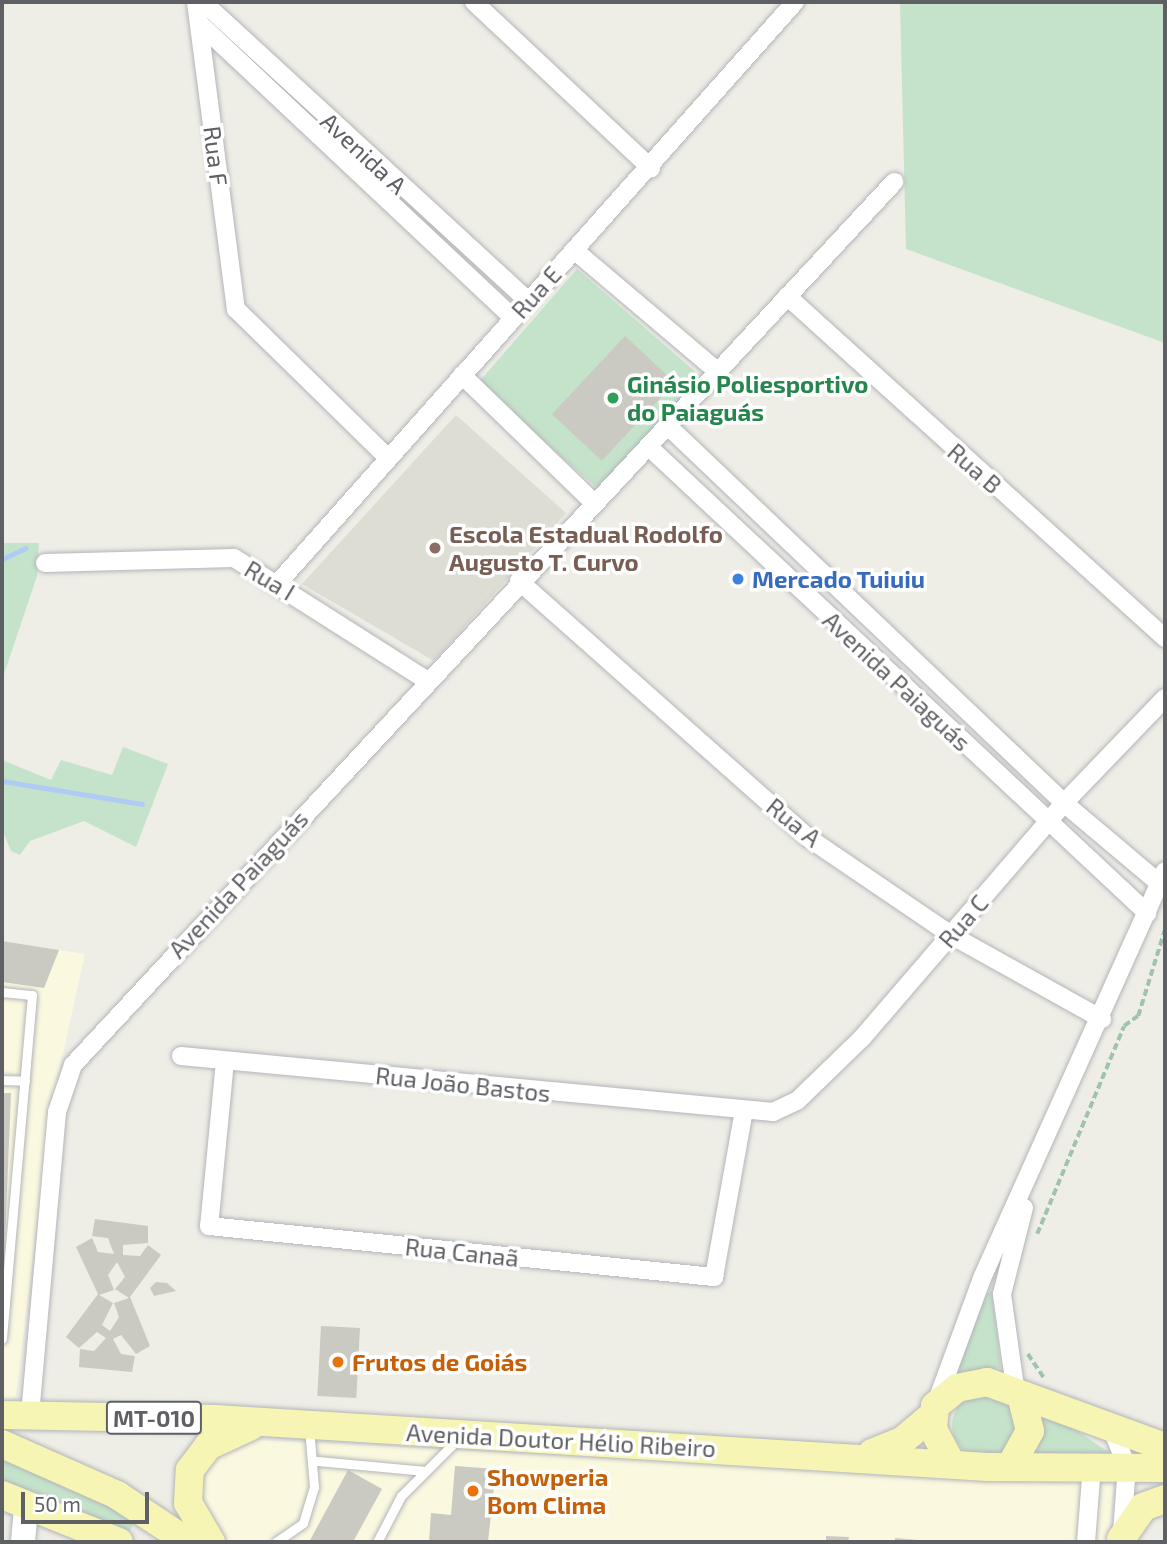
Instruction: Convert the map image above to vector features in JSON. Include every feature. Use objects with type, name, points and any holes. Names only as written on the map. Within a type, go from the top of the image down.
[{"type":"main road","name":"Avenida Doutor Hélio Ribeiro","points":[[867,1455],[902,1441],[957,1388],[987,1381],[1113,1432],[1165,1447]]},
{"type":"main road","points":[[1011,1465],[1030,1431],[1019,1396]]},
{"type":"main road","points":[[933,1411],[951,1463]]},
{"type":"main road","name":"MT-010","points":[[2,1415],[254,1426]]},
{"type":"main road","name":"MT-010","points":[[211,1542],[188,1503],[191,1470],[208,1446],[254,1426]]},
{"type":"main road","name":"Avenida Doutor Hélio Ribeiro","points":[[254,1426],[867,1455],[951,1463],[1165,1468]]},
{"type":"main road","points":[[2,1444],[117,1494],[188,1542]]},
{"type":"main road","points":[[1121,1540],[1143,1507],[1165,1499]]},
{"type":"main road","points":[[14,1500],[119,1542]]},
{"type":"street","name":"Rua F","points":[[196,2],[236,309],[388,458]]},
{"type":"street","name":"Avenida A","points":[[203,2],[460,233],[528,301]]},
{"type":"street","points":[[474,2],[651,168]]},
{"type":"street","name":"Rua E","points":[[276,584],[528,301],[651,168],[795,2]]},
{"type":"street","name":"Avenida A","points":[[199,23],[513,318]]},
{"type":"street","name":"Avenida Paiaguás","points":[[41,1415],[57,1112],[73,1065],[519,581],[670,428],[717,371],[894,182]]},
{"type":"street","points":[[574,250],[717,371]]},
{"type":"street","name":"Rua B","points":[[787,296],[1165,638]]},
{"type":"street","points":[[462,375],[595,504]]},
{"type":"street","name":"Avenida Paiaguás","points":[[670,428],[1064,803],[1162,877]]},
{"type":"street","name":"Avenida Paiaguás","points":[[650,448],[1047,822],[1147,912]]},
{"type":"street","name":"Rua I","points":[[45,563],[234,558],[428,681]]},
{"type":"street","name":"Rua A","points":[[519,581],[810,839],[951,935],[1101,1019]]},
{"type":"street","name":"Rua C","points":[[744,1111],[773,1112],[797,1101],[951,935],[1064,803],[1165,698]]},
{"type":"street","name":"Avenida Doutor Hélio Ribeiro","points":[[933,1411],[982,1278],[1035,1167],[1162,877]]},
{"type":"street","name":"Rua João Bastos","points":[[181,1056],[744,1111]]},
{"type":"street","name":"Rua Canaã","points":[[225,1061],[209,1226],[714,1277],[744,1111]]},
{"type":"street","name":"Avenida Doutor Hélio Ribeiro","points":[[1019,1396],[1002,1294],[1035,1167]]},
{"type":"street","points":[[1113,1432],[1127,1466],[1121,1540]]},
{"type":"street","points":[[1086,1542],[1092,1466]]},
{"type":"street","points":[[14,1500],[23,1542]]},
{"type":"lane","points":[[2,992],[32,995],[2,1339]]},
{"type":"lane","points":[[2,1080],[25,1081]]},
{"type":"lane","points":[[277,1542],[303,1523],[317,1461],[309,1427]]},
{"type":"lane","points":[[377,1542],[401,1496],[461,1435]]},
{"type":"lane","points":[[317,1461],[424,1471]]},
{"type":"path","points":[[1031,1246],[1124,1026],[1138,1016],[1165,929]]},
{"type":"path","points":[[1025,1343],[1037,1369],[1056,1387]]},
{"type":"shaded area","name":"Escola Estadual Rodolfo Augusto T. Curvo","points":[[456,415],[566,513],[434,661],[302,584]]},
{"type":"shaded area","points":[[2,941],[85,954],[51,1108],[16,1396],[3,1405]]},
{"type":"shaded area","points":[[234,1439],[1113,1483],[1109,1542],[221,1542],[202,1519],[201,1470]]},
{"type":"green space","points":[[900,2],[1165,2],[1165,343],[906,249]]},
{"type":"green space","points":[[577,269],[703,379],[603,493],[477,384]]},
{"type":"green space","points":[[2,543],[39,543],[37,576],[2,680]]},
{"type":"green space","points":[[123,747],[168,764],[136,847],[84,821],[30,841],[20,855],[11,851],[2,829],[2,760],[51,780],[61,760],[112,775]]},
{"type":"green space","points":[[992,1291],[1001,1368],[954,1374],[986,1294]]},
{"type":"green space","points":[[984,1393],[996,1395],[1007,1402],[1014,1413],[1014,1437],[1007,1448],[996,1455],[984,1457],[972,1455],[961,1448],[954,1437],[952,1425],[954,1413],[961,1402],[972,1395]]},
{"type":"green space","points":[[1043,1414],[1063,1421],[1111,1454],[1036,1458]]},
{"type":"green space","points":[[2,1453],[136,1520],[124,1540],[2,1488]]},
{"type":"building","name":"Ginásio Poliesportivo do Paiaguás","points":[[625,336],[675,382],[602,461],[552,414]]},
{"type":"building","points":[[2,941],[59,950],[44,988],[2,982]]},
{"type":"building","points":[[2,1093],[11,1093],[4,1265],[2,1264]]},
{"type":"building","points":[[95,1219],[148,1226],[148,1243],[123,1245],[123,1255],[140,1256],[148,1245],[161,1255],[130,1297],[150,1346],[136,1354],[121,1335],[113,1339],[121,1354],[135,1356],[132,1372],[79,1367],[80,1349],[94,1351],[106,1338],[97,1332],[79,1348],[66,1337],[98,1294],[76,1247],[92,1238],[98,1252],[114,1254],[108,1238],[92,1236]],"holes":[[[117,1262],[125,1277],[115,1289],[129,1298],[114,1303],[119,1317],[110,1331],[102,1325],[113,1303],[99,1295],[114,1290],[108,1275]]]},
{"type":"building","points":[[156,1282],[167,1283],[176,1291],[154,1296],[150,1288]]},
{"type":"building","name":"Frutos de Goiás","points":[[321,1326],[360,1328],[356,1398],[317,1396]]},
{"type":"building","name":"Showperia Bom Clima","points":[[455,1466],[496,1469],[488,1542],[429,1542],[431,1513],[451,1515]]},
{"type":"building","points":[[348,1470],[382,1489],[353,1542],[309,1542]]},
{"type":"building","points":[[826,1536],[849,1537],[848,1542],[826,1542]]},
{"type":"building","points":[[895,1538],[918,1540],[918,1542],[895,1542]]},
{"type":"waterway","points":[[2,559],[26,548]]},
{"type":"waterway","points":[[2,781],[142,804]]},
{"type":"place","name":"Ginásio Poliesportivo do Paiaguás","points":[[613,398]]},
{"type":"place","name":"Escola Estadual Rodolfo Augusto T. Curvo","points":[[435,548]]},
{"type":"place","name":"Mercado Tuiuiu","points":[[738,579]]},
{"type":"place","name":"Frutos de Goiás","points":[[338,1362]]},
{"type":"place","name":"Showperia Bom Clima","points":[[473,1491]]}]
